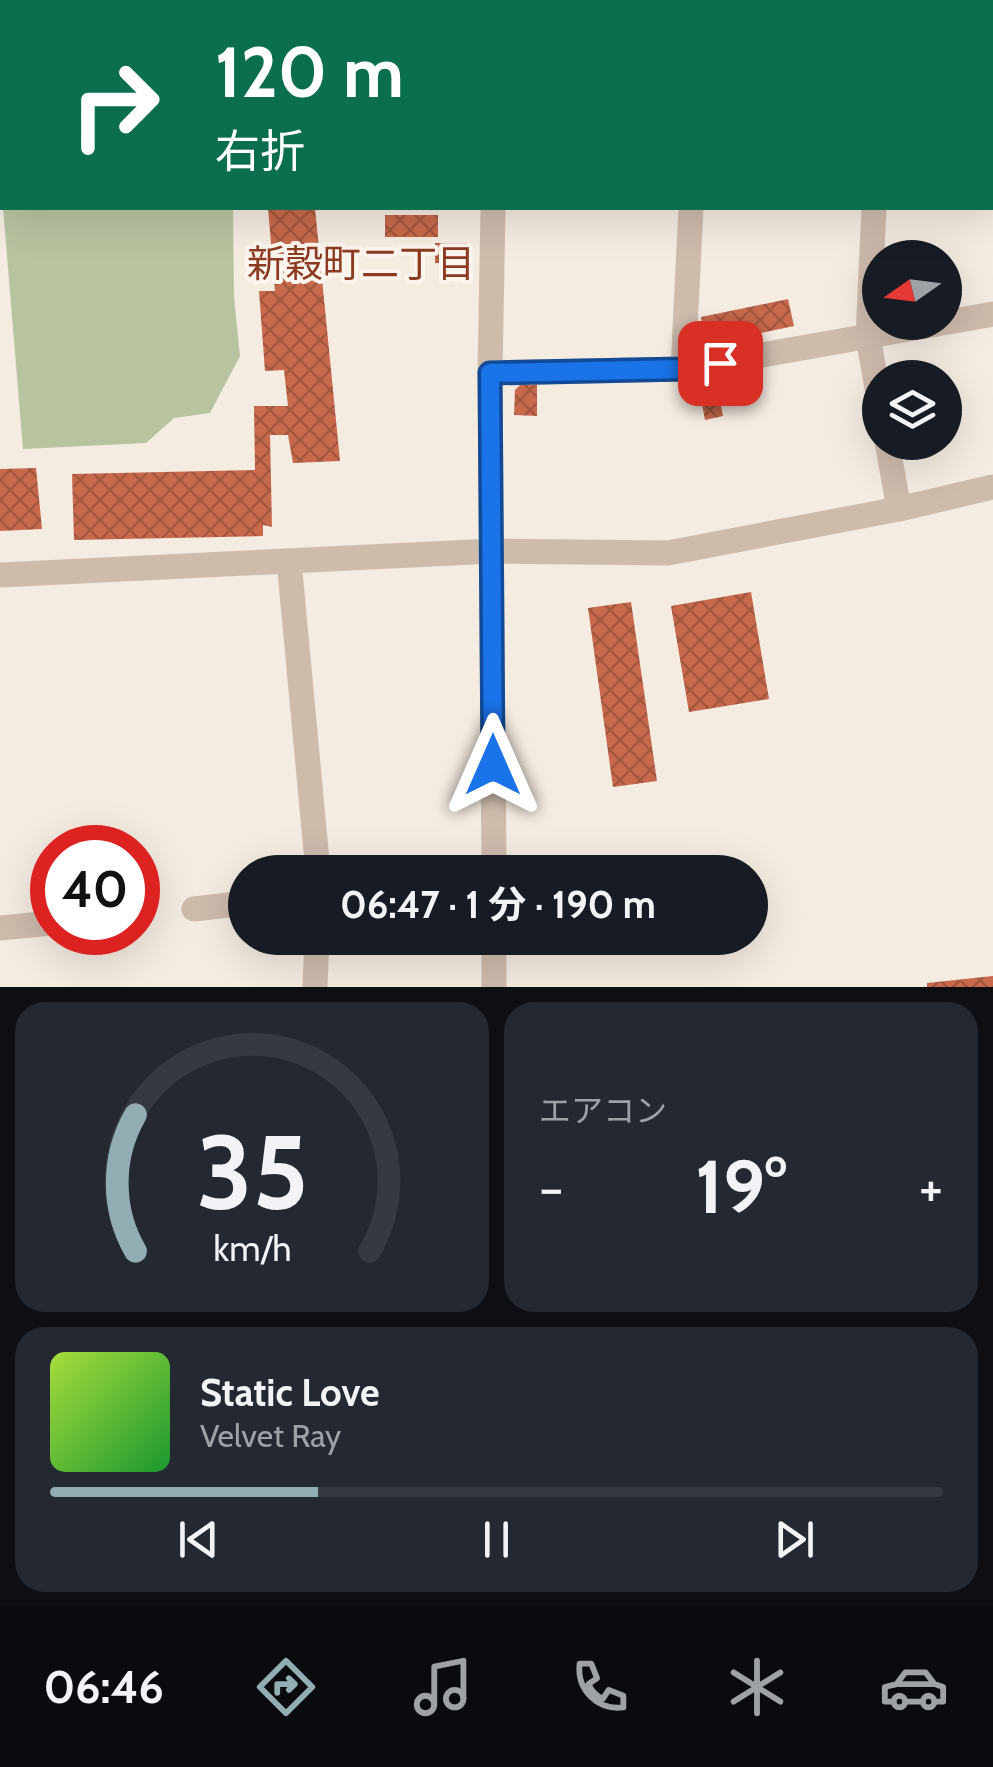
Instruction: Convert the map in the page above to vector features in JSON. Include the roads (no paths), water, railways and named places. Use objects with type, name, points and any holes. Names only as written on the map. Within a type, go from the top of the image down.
[{"type":"street","points":[[493,210],[490,373],[494,855]]},
{"type":"street","points":[[683,369],[691,210]]},
{"type":"street","points":[[873,240],[874,210]]},
{"type":"street","points":[[962,320],[993,314]]},
{"type":"street","points":[[490,373],[683,369],[862,338]]},
{"type":"street","points":[[890,460],[899,509]]},
{"type":"street","points":[[0,575],[493,551],[668,553],[993,487]]},
{"type":"street","points":[[288,562],[316,855]]},
{"type":"street","points":[[194,908],[228,905]]},
{"type":"street","points":[[0,928],[30,925]]},
{"type":"street","points":[[315,987],[316,955]]},
{"type":"street","points":[[494,955],[494,987]]},
{"type":"district","name":"新穀町二丁目","points":[[361,263]]}]
